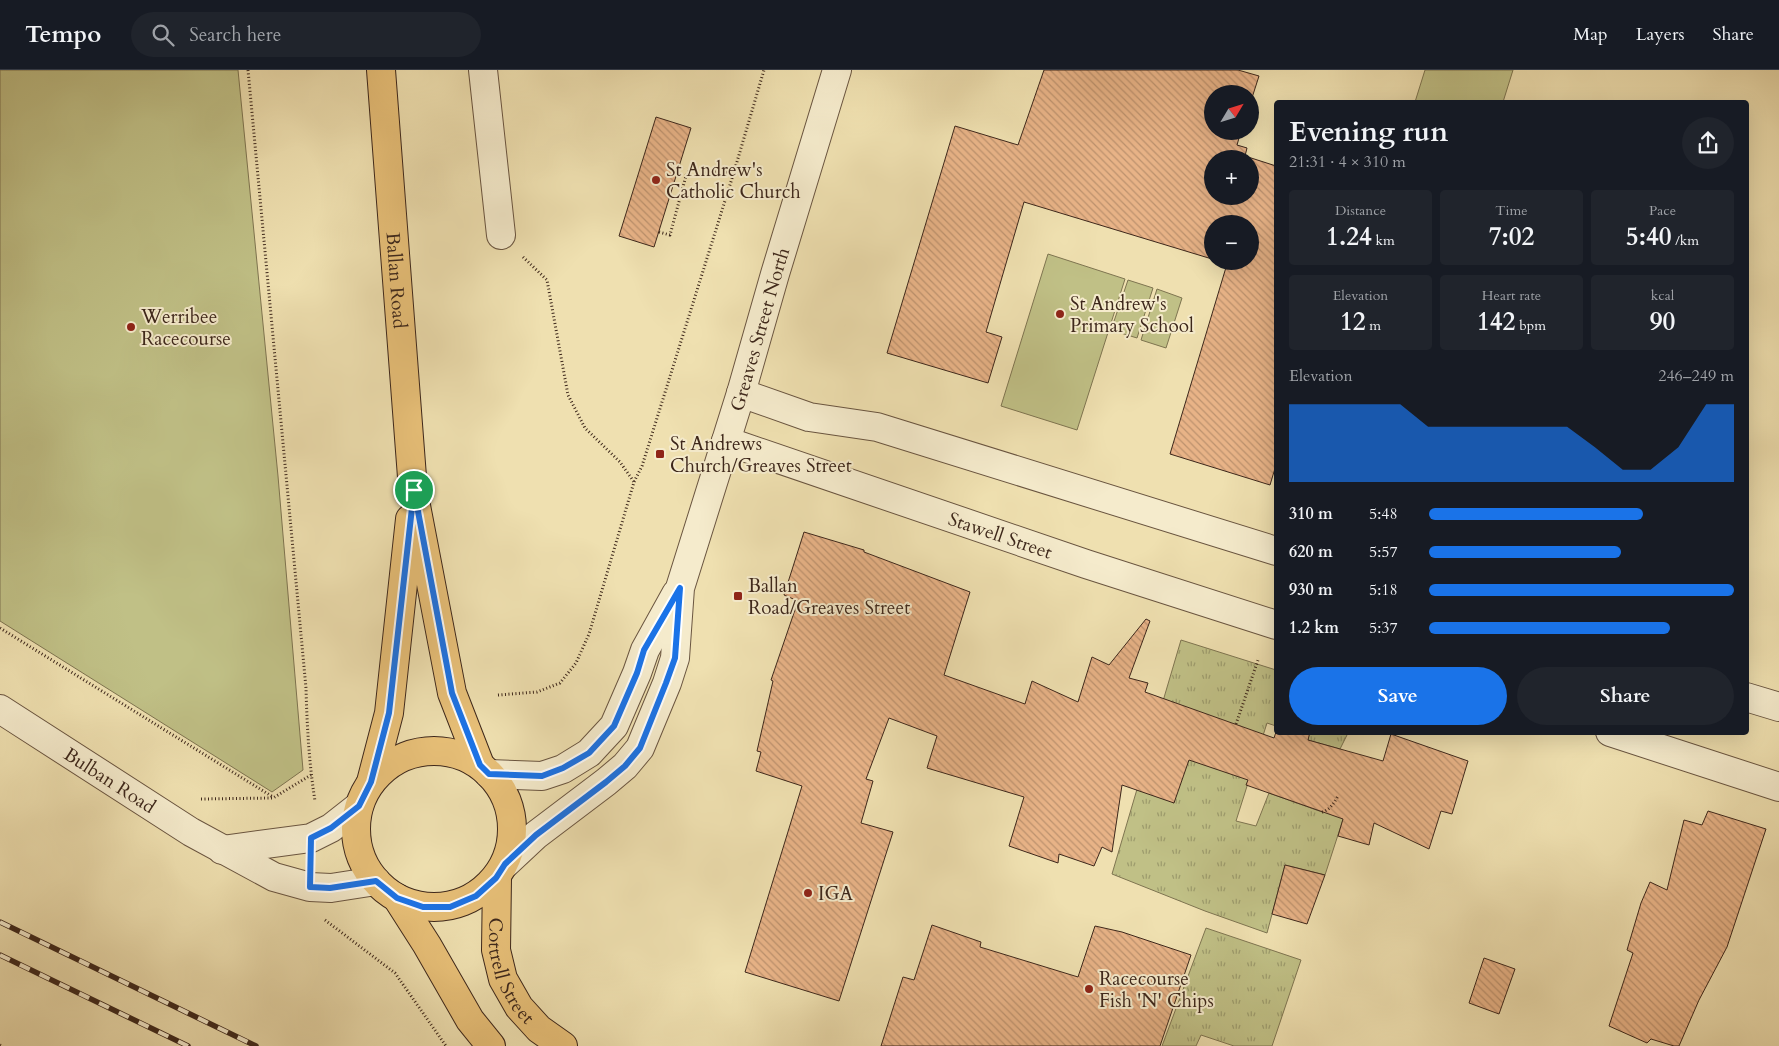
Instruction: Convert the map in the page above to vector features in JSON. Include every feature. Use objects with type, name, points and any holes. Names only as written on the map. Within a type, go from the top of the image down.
[{"type":"main road","name":"Ballan Road","points":[[381,70],[414,490],[452,693],[484,770]]},
{"type":"main road","name":"Ballan Road","points":[[371,782],[389,713],[414,490]]},
{"type":"main road","points":[[397,898],[423,907],[450,907],[476,896],[501,871],[512,838],[511,810],[499,784],[484,770],[458,754],[431,751],[405,756],[391,763],[371,782],[359,806],[356,828],[360,855],[376,881],[397,898],[427,945],[470,1020],[491,1046]]},
{"type":"main road","name":"Cottrell Street","points":[[501,871],[496,950],[503,979],[519,1007],[532,1022],[563,1046]]},
{"type":"street","points":[[483,70],[501,235]]},
{"type":"street","name":"Greaves Street North","points":[[484,770],[542,776],[563,768],[589,753],[614,726],[637,673],[644,650],[680,588],[741,393],[837,70]]},
{"type":"street","points":[[741,393],[809,417],[877,427],[1274,550]]},
{"type":"street","name":"Stawell Street","points":[[726,441],[794,463],[913,506],[1274,624]]},
{"type":"street","name":"Greaves Street North","points":[[501,871],[536,835],[612,777],[625,766],[640,748],[675,658],[680,588]]},
{"type":"street","points":[[1749,698],[1779,707]]},
{"type":"street","name":"Bulban Road","points":[[0,709],[143,802],[222,850],[274,878],[310,887],[330,888],[376,881]]},
{"type":"street","points":[[1619,735],[1779,787]]},
{"type":"street","points":[[222,850],[311,838],[331,828],[359,806]]},
{"type":"path","points":[[248,70],[306,688],[307,732],[316,808],[311,838]]},
{"type":"path","points":[[498,695],[537,692],[560,683],[576,663],[589,634],[634,482],[642,466],[764,70]]},
{"type":"path","points":[[659,232],[670,235],[687,172],[734,172]]},
{"type":"path","points":[[501,235],[547,280],[568,395],[585,428],[620,462],[634,482]]},
{"type":"path","points":[[0,628],[273,798]]},
{"type":"path","points":[[1236,724],[1258,660]]},
{"type":"path","points":[[200,800],[273,798],[311,775]]},
{"type":"path","points":[[1322,812],[1333,805],[1338,796]]},
{"type":"path","points":[[310,887],[306,907],[395,973],[446,1046]]},
{"type":"green space","name":"Werribee Racecourse","points":[[0,70],[238,70],[278,476],[303,770],[272,792],[0,621]]},
{"type":"green space","points":[[1425,70],[1513,70],[1504,100],[1416,100]]},
{"type":"green space","points":[[1048,254],[1125,279],[1077,430],[1001,406]]},
{"type":"green space","points":[[1128,280],[1153,288],[1137,338],[1111,330]]},
{"type":"green space","points":[[1157,289],[1182,298],[1166,348],[1141,340]]},
{"type":"green space","points":[[1181,640],[1274,669],[1274,725],[1267,723],[1236,821],[1256,826],[1269,793],[1322,812],[1349,801],[1325,875],[1285,865],[1267,933],[1112,874]]},
{"type":"green space","points":[[1303,735],[1347,735],[1340,749],[1308,740]]},
{"type":"green space","points":[[1206,928],[1301,960],[1272,1046],[1234,1046],[1201,1035],[1196,1046],[1162,1046]]},
{"type":"building","points":[[1044,70],[1238,70],[1259,76],[1256,85],[1204,85],[1204,140],[1238,140],[1237,145],[1247,148],[1246,150],[1204,150],[1204,205],[1259,205],[1259,161],[1274,165],[1274,472],[1270,485],[1170,454],[1225,270],[1259,270],[1259,215],[1204,215],[1204,257],[1024,202],[986,332],[1002,337],[988,383],[887,353],[955,126],[1018,145]]},
{"type":"building","name":"St Andrew's Catholic Church","points":[[656,117],[691,128],[654,247],[619,236]]},
{"type":"building","points":[[804,532],[864,550],[864,552],[970,592],[944,675],[1025,704],[1032,681],[1078,702],[1092,657],[1109,665],[1146,619],[1150,621],[1129,678],[1148,683],[1145,692],[1274,738],[1275,735],[1309,735],[1308,740],[1383,761],[1391,735],[1394,735],[1468,761],[1452,814],[1441,811],[1429,849],[1374,823],[1369,845],[1338,836],[1343,819],[1246,785],[1248,780],[1189,760],[1174,803],[1122,785],[1112,852],[1102,847],[1094,866],[1059,854],[1058,863],[1009,846],[1024,797],[927,768],[937,736],[889,718],[866,779],[873,781],[861,823],[893,832],[839,1001],[745,972],[802,786],[756,771],[761,752],[757,751],[773,681],[771,680],[798,601],[784,595]]},
{"type":"building","points":[[1708,811],[1766,829],[1727,947],[1699,1000],[1679,1046],[1651,1039],[1647,1043],[1609,1026],[1633,953],[1627,950],[1641,903],[1650,882],[1667,890],[1684,820],[1702,825]]},
{"type":"building","points":[[1285,865],[1325,875],[1307,924],[1272,914]]},
{"type":"building","points":[[932,925],[981,942],[980,947],[1078,977],[1095,926],[1122,932],[1191,955],[1160,1046],[881,1046],[903,977],[914,980]]},
{"type":"building","points":[[1484,958],[1515,969],[1499,1014],[1469,1003]]},
{"type":"railway","points":[[0,922],[256,1046]]},
{"type":"railway","points":[[0,955],[188,1046]]},
{"type":"place","name":"St Andrew's Catholic Church","points":[[656,180]]},
{"type":"place","name":"St Andrew's Primary School","points":[[1060,314]]},
{"type":"place","name":"Werribee Racecourse","points":[[131,327]]},
{"type":"place","name":"St Andrews Church/Greaves Street","points":[[660,454]]},
{"type":"place","name":"Ballan Road/Greaves Street","points":[[738,596]]},
{"type":"place","name":"IGA","points":[[808,893]]},
{"type":"place","name":"Racecourse Fish 'N' Chips","points":[[1089,989]]},
{"type":"route","points":[[414,490],[452,693],[480,765],[489,774],[542,776],[563,768],[589,753],[614,726],[637,673],[644,650],[680,588],[675,658],[640,748],[625,766],[606,782],[536,835],[505,864],[496,878],[476,896],[450,907],[423,907],[397,898],[376,881],[330,888],[310,887],[311,838],[331,828],[359,806],[371,782],[389,713],[414,490]]}]
